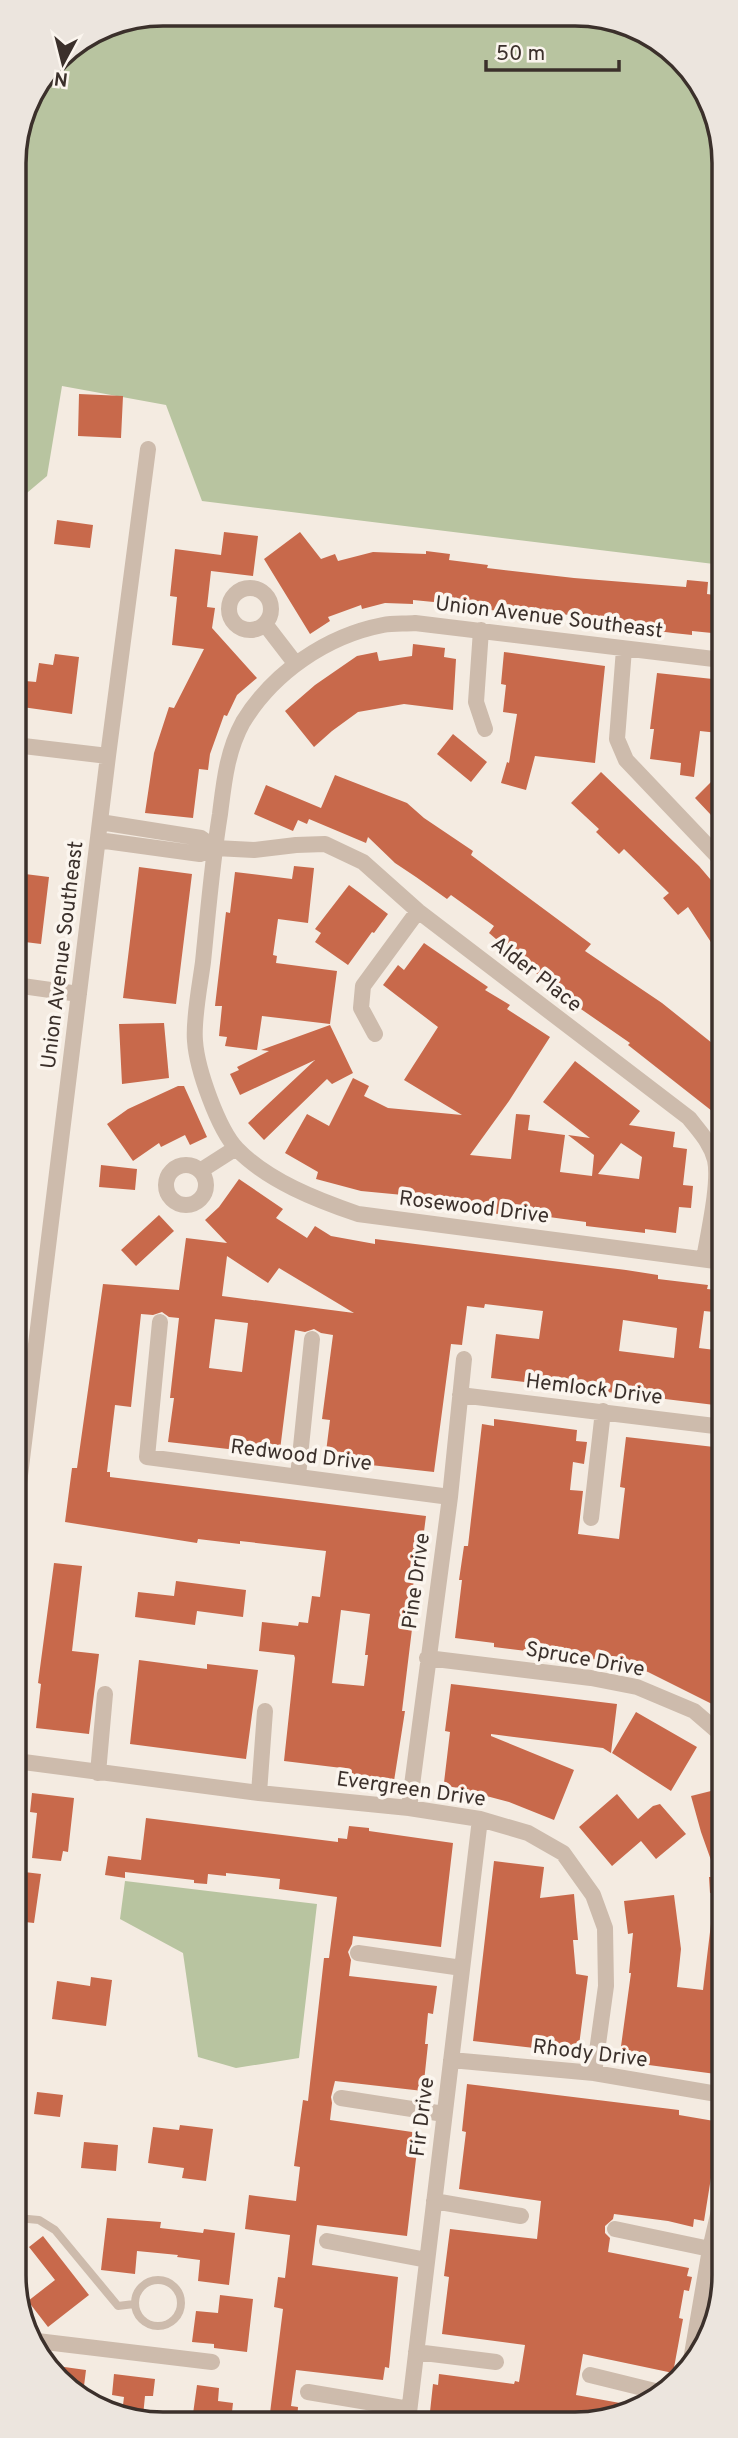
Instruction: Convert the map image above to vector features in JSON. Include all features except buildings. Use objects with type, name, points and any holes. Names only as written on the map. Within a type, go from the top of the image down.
[{"type":"street","name":"Union Avenue Southeast","points":[[26,1423],[148,449]]},
{"type":"street","name":"Union Avenue Southeast","points":[[236,1148],[217,1114],[203,1080],[195,1040],[215,848],[228,757],[243,723],[265,692],[295,663],[344,638],[383,625],[415,623],[712,659]]},
{"type":"street","points":[[265,624],[295,663]]},
{"type":"street","points":[[481,631],[476,702],[485,729]]},
{"type":"street","points":[[624,649],[617,739],[620,749],[626,760],[712,850]]},
{"type":"street","points":[[27,746],[108,756]]},
{"type":"street","points":[[100,822],[201,838],[215,848]]},
{"type":"street","points":[[98,840],[200,854],[215,848]]},
{"type":"street","name":"Alder Place","points":[[215,848],[254,850],[325,844],[363,862],[418,911],[689,1118],[706,1139],[712,1153]]},
{"type":"street","points":[[375,1034],[361,1008],[363,986],[418,911]]},
{"type":"street","points":[[27,987],[79,994]]},
{"type":"street","points":[[200,1171],[236,1148]]},
{"type":"street","name":"Rosewood Drive","points":[[236,1148],[273,1176],[311,1198],[358,1214],[711,1260]]},
{"type":"street","name":"Alder Place","points":[[704,1259],[712,1212]]},
{"type":"street","name":"Redwood Drive","points":[[160,1322],[147,1457],[450,1497]]},
{"type":"street","points":[[298,1476],[312,1339]]},
{"type":"street","name":"Pine Drive","points":[[409,1808],[450,1497],[464,1359]]},
{"type":"street","name":"Hemlock Drive","points":[[460,1395],[711,1425]]},
{"type":"street","points":[[591,1518],[603,1411]]},
{"type":"street","name":"Spruce Drive","points":[[427,1658],[591,1678],[637,1687],[694,1710],[711,1725]]},
{"type":"street","points":[[98,1773],[105,1694]]},
{"type":"street","points":[[259,1793],[265,1710]]},
{"type":"street","name":"Evergreen Drive","points":[[26,1762],[259,1793],[409,1808],[480,1819],[528,1833],[563,1853],[593,1895],[605,1928],[606,1986],[594,2073]]},
{"type":"street","name":"Fir Drive","points":[[409,2412],[480,1819]]},
{"type":"street","points":[[358,1953],[462,1968]]},
{"type":"street","name":"Rhody Drive","points":[[451,2060],[594,2073],[711,2093]]},
{"type":"street","points":[[341,2098],[444,2114]]},
{"type":"street","points":[[434,2201],[521,2216]]},
{"type":"street","points":[[615,2229],[710,2249]]},
{"type":"street","points":[[327,2241],[427,2260]]},
{"type":"street","points":[[694,2340],[711,2245]]},
{"type":"street","points":[[44,2342],[212,2362]]},
{"type":"street","points":[[416,2352],[496,2362]]},
{"type":"street","points":[[590,2375],[648,2389]]},
{"type":"street","points":[[308,2392],[396,2412]]},
{"type":"lane","points":[[26,2219],[39,2220],[55,2230],[118,2306],[134,2304]]},
{"type":"lane","points":[[153,2280],[169,2283],[180,2295],[181,2302],[176,2318],[163,2326],[155,2327],[140,2319],[134,2304],[139,2289],[153,2280]]},
{"type":"green space","points":[[575,26],[610,31],[643,45],[672,66],[698,103],[709,137],[712,163],[712,564],[202,501],[166,405],[62,386],[47,476],[27,493],[27,154],[31,128],[49,87],[66,66],[87,49],[119,34],[154,27]]},
{"type":"green space","points":[[125,1881],[317,1904],[299,2058],[236,2068],[198,2057],[183,1953],[120,1919]]}]
